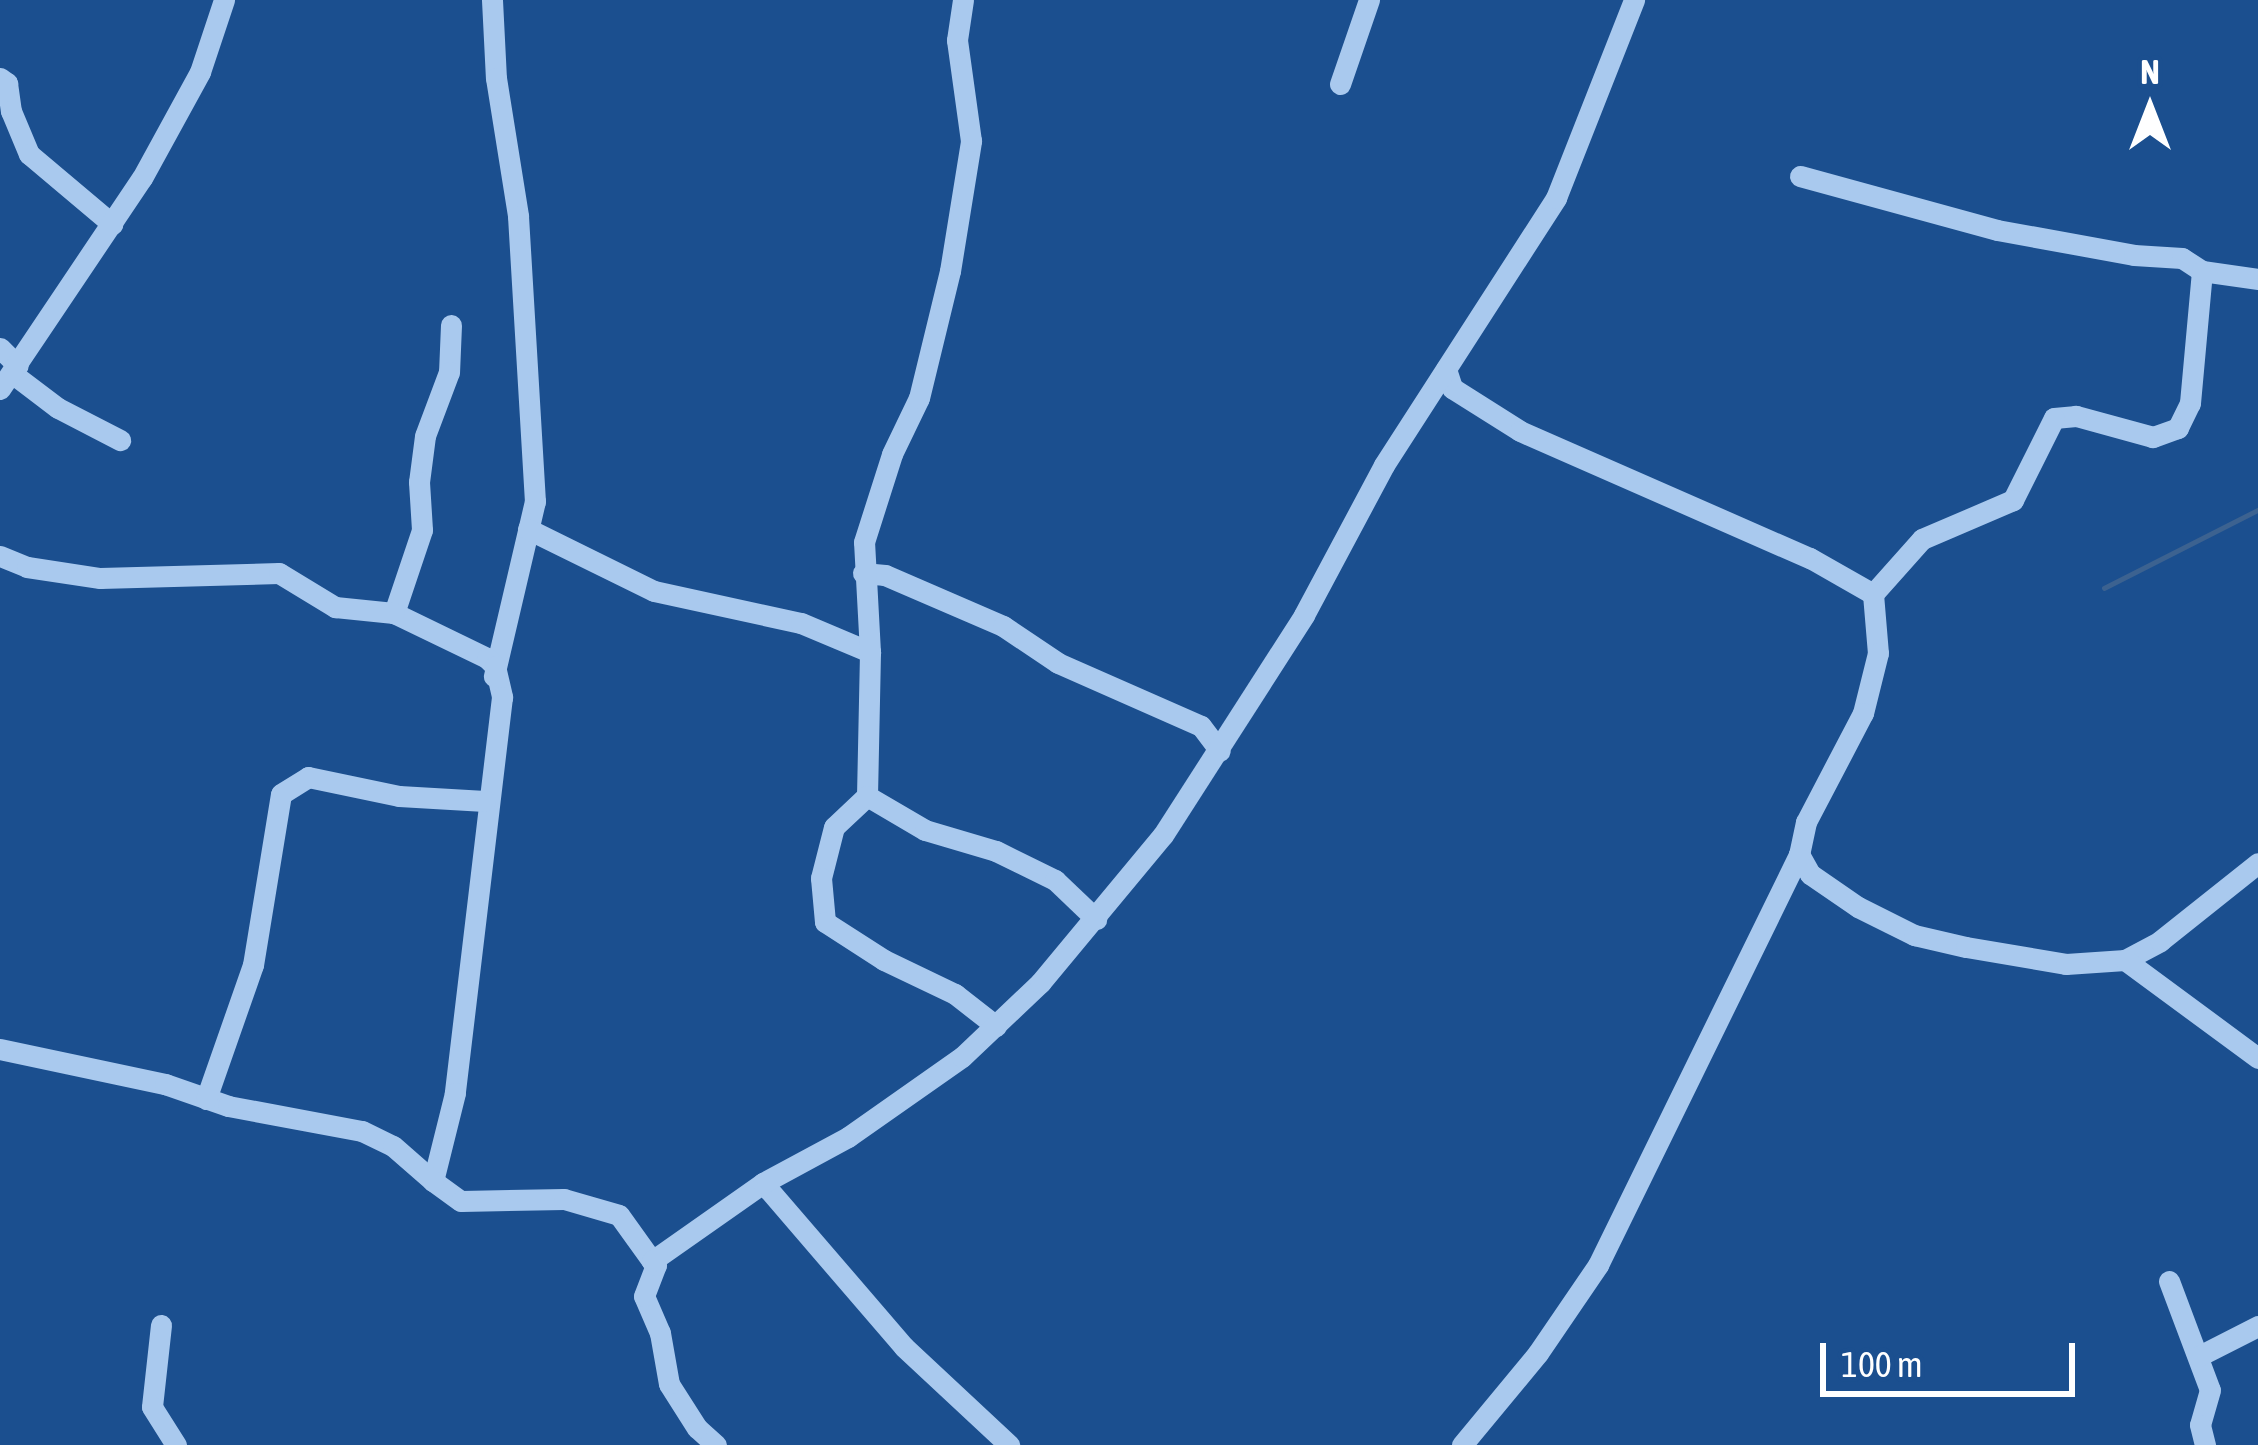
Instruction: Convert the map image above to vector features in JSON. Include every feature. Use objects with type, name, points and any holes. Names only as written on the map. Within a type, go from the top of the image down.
[{"type":"street","points":[[10,376],[112,224],[200,72],[224,0]]},
{"type":"street","points":[[492,0],[496,78],[518,216],[535,436],[535,501],[494,678]]},
{"type":"street","points":[[963,0],[956,40],[971,141],[950,272],[919,398],[869,519],[863,573],[870,652],[867,796],[834,827],[821,878],[825,922],[884,960],[956,994],[996,1025]]},
{"type":"street","points":[[1340,84],[1370,0]]},
{"type":"street","points":[[652,1261],[807,1154],[848,1137],[962,1058],[1096,919],[1220,751],[1427,397],[1449,378],[1556,198],[1634,0]]},
{"type":"street","points":[[0,79],[7,83],[6,118],[29,154],[112,224]]},
{"type":"street","points":[[1800,176],[1902,208],[2075,246],[2182,258],[2202,271],[2258,279]]},
{"type":"street","points":[[1462,1445],[1538,1353],[1598,1265],[1799,854],[1806,822],[1839,766],[1868,696],[1879,628],[1874,594],[1922,539],[2013,500],[2054,418],[2076,416],[2153,437],[2178,428],[2190,403],[2202,271]]},
{"type":"street","points":[[394,613],[422,530],[419,482],[425,436],[449,372],[451,325]]},
{"type":"street","points":[[0,348],[10,376],[120,440]]},
{"type":"street","points":[[1449,378],[1520,431],[1810,558],[1874,594]]},
{"type":"street","points":[[528,529],[654,591],[801,622],[870,652]]},
{"type":"street","points":[[0,556],[27,567],[100,578],[279,573],[335,607],[394,613],[495,666],[494,678],[502,697],[485,801],[454,1093],[433,1181]]},
{"type":"street","points":[[863,573],[885,575],[1003,626],[1045,657],[1201,726],[1220,751]]},
{"type":"street","points":[[206,1099],[253,965],[280,794],[308,777],[399,796],[485,801]]},
{"type":"street","points":[[867,796],[925,830],[996,851],[1055,880],[1096,919]]},
{"type":"street","points":[[1799,854],[1810,874],[1858,908],[1914,935],[2066,964],[2125,960],[2160,941],[2258,863]]},
{"type":"street","points":[[2125,960],[2258,1058]]},
{"type":"street","points":[[0,1049],[362,1131],[393,1146],[461,1201],[564,1199],[620,1215],[656,1265],[644,1296],[660,1334],[669,1384],[697,1428],[716,1445]]},
{"type":"street","points":[[763,1183],[904,1347],[1009,1445]]},
{"type":"street","points":[[2169,1281],[2210,1390],[2200,1425],[2205,1445]]},
{"type":"street","points":[[160,1325],[152,1407],[176,1445]]},
{"type":"street","points":[[2199,1356],[2258,1326]]},
{"type":"waterway","points":[[2104,588],[2258,510]]}]
